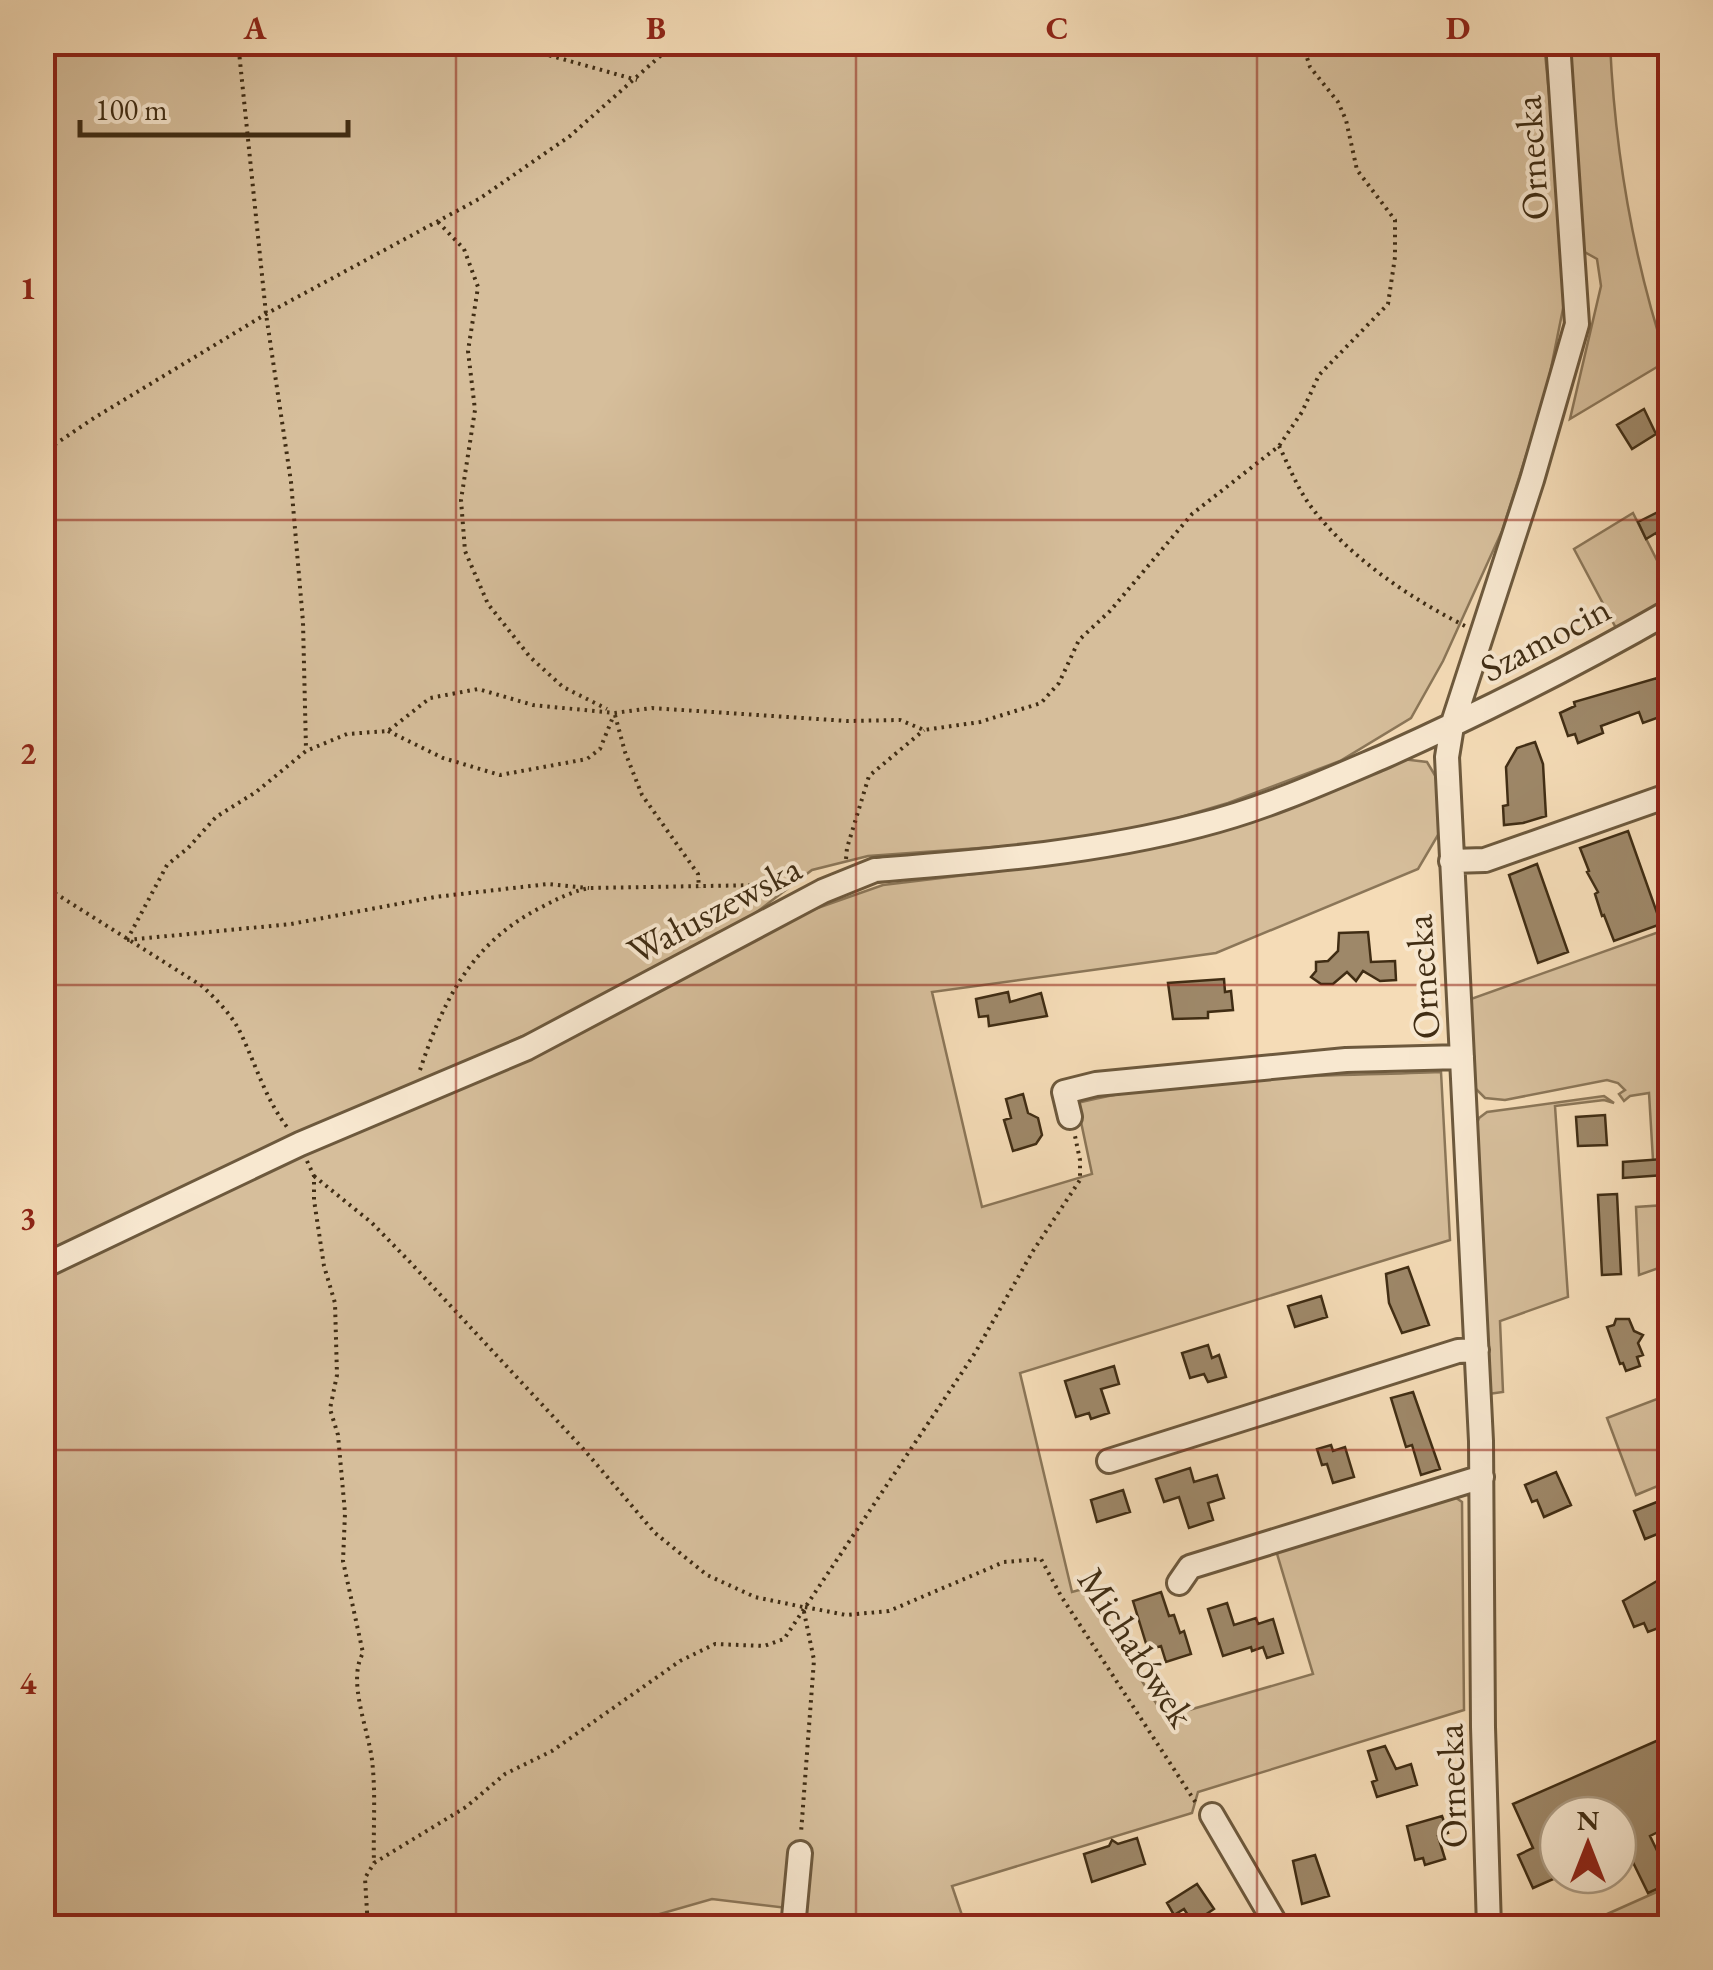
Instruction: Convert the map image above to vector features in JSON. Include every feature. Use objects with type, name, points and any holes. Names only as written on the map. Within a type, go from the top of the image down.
[{"type":"street","name":"Ornecka","points":[[1489,1928],[1482,1477],[1447,757],[1452,726],[1480,633],[1532,480],[1578,324],[1558,42]]},
{"type":"street","name":"Szamocin","points":[[1452,726],[1590,657],[1670,611]]},
{"type":"street","name":"Wałuszewska","points":[[42,1267],[300,1144],[526,1048],[790,908],[859,876],[876,870],[1100,847],[1201,825],[1295,796],[1452,726]]},
{"type":"street","points":[[1450,861],[1484,860],[1670,796]]},
{"type":"street","points":[[1070,1117],[1064,1092],[1096,1084],[1346,1060],[1462,1057]]},
{"type":"street","points":[[1109,1460],[1458,1351],[1477,1350]]},
{"type":"street","points":[[1179,1583],[1190,1567],[1482,1477]]},
{"type":"street","points":[[1212,1815],[1278,1928]]},
{"type":"street","points":[[793,1928],[800,1854]]},
{"type":"path","points":[[238,42],[266,314],[291,482],[303,622],[306,752]]},
{"type":"path","points":[[523,42],[534,51],[637,80]]},
{"type":"path","points":[[42,453],[266,314],[479,199],[570,136],[676,42]]},
{"type":"path","points":[[126,940],[167,864],[216,817],[256,792],[306,752],[346,734],[388,730],[430,698],[478,689],[534,705],[614,713],[652,708],[848,721],[900,720],[924,730],[980,722],[1041,703],[1052,695],[1079,640],[1110,611],[1192,514],[1279,446],[1302,412],[1319,375],[1386,308],[1396,257],[1395,220],[1356,170],[1346,120],[1328,86],[1310,68],[1302,42]]},
{"type":"path","points":[[438,222],[454,234],[464,249],[478,287],[468,351],[475,410],[461,500],[465,551],[488,604],[530,657],[563,687],[614,713],[642,795],[698,874],[700,888]]},
{"type":"path","points":[[1279,446],[1311,507],[1350,548],[1420,603],[1480,633]]},
{"type":"path","points":[[388,730],[444,758],[500,775],[587,759],[600,749],[614,713]]},
{"type":"path","points":[[846,861],[846,848],[869,776],[924,730]]},
{"type":"path","points":[[126,940],[263,928],[435,897],[548,884],[589,888],[763,885]]},
{"type":"path","points":[[42,885],[202,986],[221,1004],[237,1026],[275,1111],[300,1144],[314,1176],[319,1239],[335,1302],[337,1374],[330,1409],[338,1434],[346,1513],[343,1561],[362,1653],[357,1663],[358,1701],[367,1724],[372,1760],[374,1863]]},
{"type":"path","points":[[409,1098],[435,1030],[470,963],[488,943],[526,916],[574,891],[589,888]]},
{"type":"path","points":[[368,1928],[364,1878],[374,1863],[466,1808],[505,1774],[552,1751],[680,1662],[715,1644],[764,1646],[784,1640],[975,1353],[1033,1251],[1080,1180],[1080,1160],[1070,1117]]},
{"type":"path","points":[[314,1176],[372,1223],[408,1260],[586,1452],[655,1533],[707,1574],[755,1597],[803,1607]]},
{"type":"path","name":"Michałówek","points":[[803,1607],[846,1615],[889,1611],[1004,1562],[1040,1559],[1195,1802],[1212,1815]]},
{"type":"path","points":[[800,1854],[814,1660],[803,1607]]},
{"type":"shaded area","points":[[43,43],[1544,43],[1568,284],[1546,393],[1502,531],[1443,661],[1411,718],[1340,761],[1171,820],[1079,841],[868,856],[812,870],[741,924],[540,1028],[43,1259]]},
{"type":"shaded area","points":[[1565,43],[1610,43],[1627,204],[1667,361],[1570,419],[1601,286],[1597,259],[1581,250]]},
{"type":"shaded area","points":[[1633,513],[1670,586],[1670,597],[1616,628],[1574,549]]},
{"type":"shaded area","points":[[1402,759],[1427,762],[1436,777],[1441,823],[1418,869],[1216,953],[932,992],[982,1207],[1092,1174],[1077,1103],[1213,1082],[1441,1072],[1450,1240],[1020,1373],[1072,1592],[1083,1589],[1165,1717],[1313,1674],[1275,1547],[1449,1493],[1462,1502],[1464,1710],[1198,1792],[1192,1813],[952,1886],[966,1927],[804,1927],[805,1910],[712,1899],[611,1928],[43,1928],[43,1278],[789,918],[883,885],[1164,845]]},
{"type":"shaded area","points":[[1670,928],[1670,1075],[1664,1076],[1670,1264],[1639,1275],[1636,1207],[1665,1205],[1663,1160],[1653,1160],[1649,1093],[1624,1101],[1619,1094],[1625,1090],[1607,1080],[1505,1100],[1485,1098],[1475,1088],[1468,1000]]},
{"type":"shaded area","points":[[1604,1096],[1614,1103],[1604,1100],[1555,1106],[1568,1297],[1500,1321],[1503,1392],[1488,1394],[1474,1131],[1479,1118],[1487,1112]]},
{"type":"shaded area","points":[[1670,1394],[1670,1481],[1636,1495],[1607,1418]]},
{"type":"shaded area","points":[[1670,1886],[1670,1927],[1578,1927]]},
{"type":"building","points":[[1644,409],[1656,434],[1632,449],[1617,425]]},
{"type":"building","points":[[1670,506],[1670,561],[1656,533],[1646,539],[1638,522]]},
{"type":"building","points":[[1657,678],[1668,714],[1643,723],[1639,712],[1601,726],[1603,733],[1578,743],[1575,734],[1568,736],[1560,713],[1575,706],[1574,702]]},
{"type":"building","points":[[1535,742],[1543,764],[1546,816],[1504,825],[1503,806],[1508,805],[1506,767],[1517,748]]},
{"type":"building","points":[[1628,831],[1661,924],[1614,941],[1580,848]]},
{"type":"building","points":[[1537,864],[1568,952],[1538,963],[1509,875]]},
{"type":"building","points":[[1368,932],[1371,962],[1395,961],[1396,980],[1380,981],[1363,971],[1356,981],[1347,972],[1333,984],[1321,984],[1311,977],[1316,962],[1328,961],[1338,951],[1339,933]]},
{"type":"building","points":[[1224,979],[1225,992],[1231,991],[1233,1010],[1208,1012],[1208,1018],[1173,1019],[1168,983]]},
{"type":"building","points":[[1008,992],[1010,1002],[1041,993],[1047,1016],[989,1026],[988,1016],[979,1017],[976,999]]},
{"type":"building","points":[[1023,1094],[1028,1113],[1038,1118],[1042,1135],[1036,1144],[1013,1151],[1004,1120],[1011,1118],[1006,1099]]},
{"type":"building","points":[[1605,1115],[1607,1145],[1578,1146],[1576,1117]]},
{"type":"building","points":[[1663,1159],[1664,1175],[1623,1178],[1623,1162]]},
{"type":"building","points":[[1617,1194],[1621,1274],[1602,1275],[1598,1195]]},
{"type":"building","points":[[1408,1267],[1429,1325],[1402,1333],[1389,1303],[1386,1274]]},
{"type":"building","points":[[1321,1296],[1327,1317],[1295,1327],[1288,1306]]},
{"type":"building","points":[[1616,1319],[1629,1319],[1634,1331],[1643,1335],[1638,1343],[1643,1355],[1637,1357],[1640,1366],[1626,1371],[1607,1327],[1614,1325]]},
{"type":"building","points":[[1208,1345],[1212,1358],[1219,1355],[1226,1377],[1208,1382],[1204,1374],[1190,1378],[1182,1353]]},
{"type":"building","points":[[1114,1366],[1119,1384],[1101,1389],[1109,1413],[1091,1419],[1089,1413],[1076,1417],[1065,1381]]},
{"type":"building","points":[[1413,1392],[1440,1469],[1421,1475],[1412,1445],[1406,1447],[1391,1398]]},
{"type":"building","points":[[1331,1445],[1333,1451],[1345,1447],[1354,1477],[1333,1483],[1317,1449]]},
{"type":"building","points":[[1190,1468],[1194,1482],[1217,1475],[1224,1498],[1208,1503],[1213,1520],[1189,1528],[1179,1497],[1164,1502],[1156,1479]]},
{"type":"building","points":[[1556,1472],[1571,1505],[1544,1517],[1525,1485]]},
{"type":"building","points":[[1123,1490],[1130,1512],[1097,1522],[1091,1500]]},
{"type":"building","points":[[1662,1500],[1670,1529],[1645,1539],[1634,1511]]},
{"type":"building","points":[[1657,1581],[1664,1598],[1659,1600],[1669,1624],[1648,1632],[1644,1623],[1634,1627],[1623,1601]]},
{"type":"building","points":[[1161,1592],[1169,1616],[1174,1615],[1180,1633],[1184,1631],[1191,1654],[1166,1662],[1161,1646],[1148,1650],[1133,1601]]},
{"type":"building","points":[[1227,1603],[1234,1625],[1256,1618],[1258,1624],[1273,1619],[1283,1653],[1267,1658],[1263,1647],[1252,1651],[1251,1647],[1223,1656],[1208,1609]]},
{"type":"building","points":[[1670,1735],[1670,1826],[1650,1836],[1665,1867],[1661,1869],[1668,1884],[1648,1893],[1638,1873],[1638,1795],[1538,1795],[1538,1886],[1533,1888],[1518,1855],[1533,1848],[1513,1804]]},
{"type":"building","points":[[1385,1746],[1396,1769],[1411,1764],[1417,1785],[1377,1797],[1372,1782],[1377,1780],[1368,1751]]},
{"type":"building","points":[[1442,1816],[1448,1833],[1438,1836],[1445,1859],[1425,1865],[1423,1858],[1415,1860],[1407,1826]]},
{"type":"building","points":[[1137,1838],[1145,1864],[1092,1882],[1084,1854],[1109,1846],[1112,1840],[1118,1844]]},
{"type":"building","points":[[1315,1855],[1329,1896],[1302,1904],[1293,1861]]},
{"type":"building","points":[[1197,1884],[1214,1909],[1193,1923],[1184,1909],[1174,1915],[1167,1903]]}]
